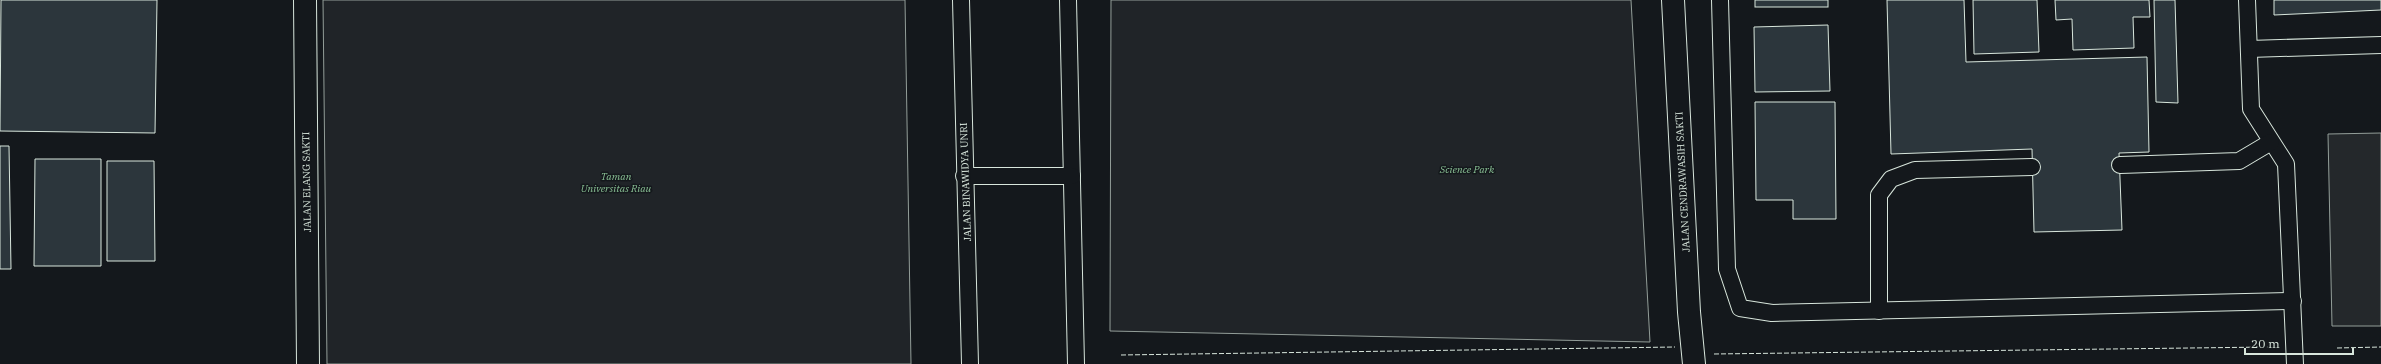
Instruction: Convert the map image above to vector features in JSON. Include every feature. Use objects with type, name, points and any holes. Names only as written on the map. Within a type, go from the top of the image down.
[{"type":"street","name":"JALAN ELANG SAKTI","points":[[305,0],[308,364]]},
{"type":"street","name":"JALAN CENDRAWASIH SAKTI","points":[[1673,0],[1689,312],[1694,364]]},
{"type":"lane","name":"JALAN BINAWIDYA UNRI","points":[[960,0],[970,364]]},
{"type":"lane","points":[[1068,0],[1076,364]]},
{"type":"lane","points":[[1720,0],[1727,268],[1740,308],[1772,313],[2293,301]]},
{"type":"lane","points":[[2247,0],[2251,109],[2286,164],[2293,301],[2294,364]]},
{"type":"lane","points":[[2249,48],[2381,45]]},
{"type":"lane","points":[[2120,165],[2239,161],[2271,142]]},
{"type":"lane","points":[[1879,311],[1879,195],[1891,179],[1914,170],[2032,167]]},
{"type":"lane","points":[[964,176],[1072,176]]},
{"type":"green space","name":"Taman Universitas Riau","points":[[323,0],[905,0],[911,364],[327,364]]},
{"type":"green space","name":"Science Park","points":[[1111,0],[1631,0],[1650,342],[1110,331]]},
{"type":"shaded area","points":[[2381,133],[2381,326],[2332,326],[2328,134]]},
{"type":"building","points":[[1,0],[157,0],[155,133],[0,131]]},
{"type":"building","points":[[1755,0],[1828,0],[1828,7],[1755,7]]},
{"type":"building","points":[[1887,0],[1964,0],[1966,62],[2147,57],[2149,152],[2119,153],[2122,230],[2034,232],[2032,149],[1891,154]]},
{"type":"building","points":[[1973,0],[2037,0],[2039,52],[1974,54]]},
{"type":"building","points":[[2055,0],[2149,0],[2150,17],[2133,17],[2134,48],[2073,50],[2072,19],[2056,20]]},
{"type":"building","points":[[2154,0],[2175,0],[2178,103],[2156,102]]},
{"type":"building","points":[[2274,0],[2381,0],[2381,10],[2274,15]]},
{"type":"building","points":[[1828,25],[1830,91],[1755,92],[1754,27]]},
{"type":"building","points":[[1755,102],[1835,102],[1836,219],[1793,219],[1793,200],[1756,200]]},
{"type":"building","points":[[0,146],[9,146],[11,269],[0,269]]},
{"type":"building","points":[[35,159],[101,159],[101,266],[34,266]]},
{"type":"building","points":[[107,161],[154,161],[155,261],[107,261]]},
{"type":"fence","points":[[1121,355],[1675,347]]},
{"type":"fence","points":[[1714,354],[2269,347]]},
{"type":"fence","points":[[2337,348],[2381,347]]}]
